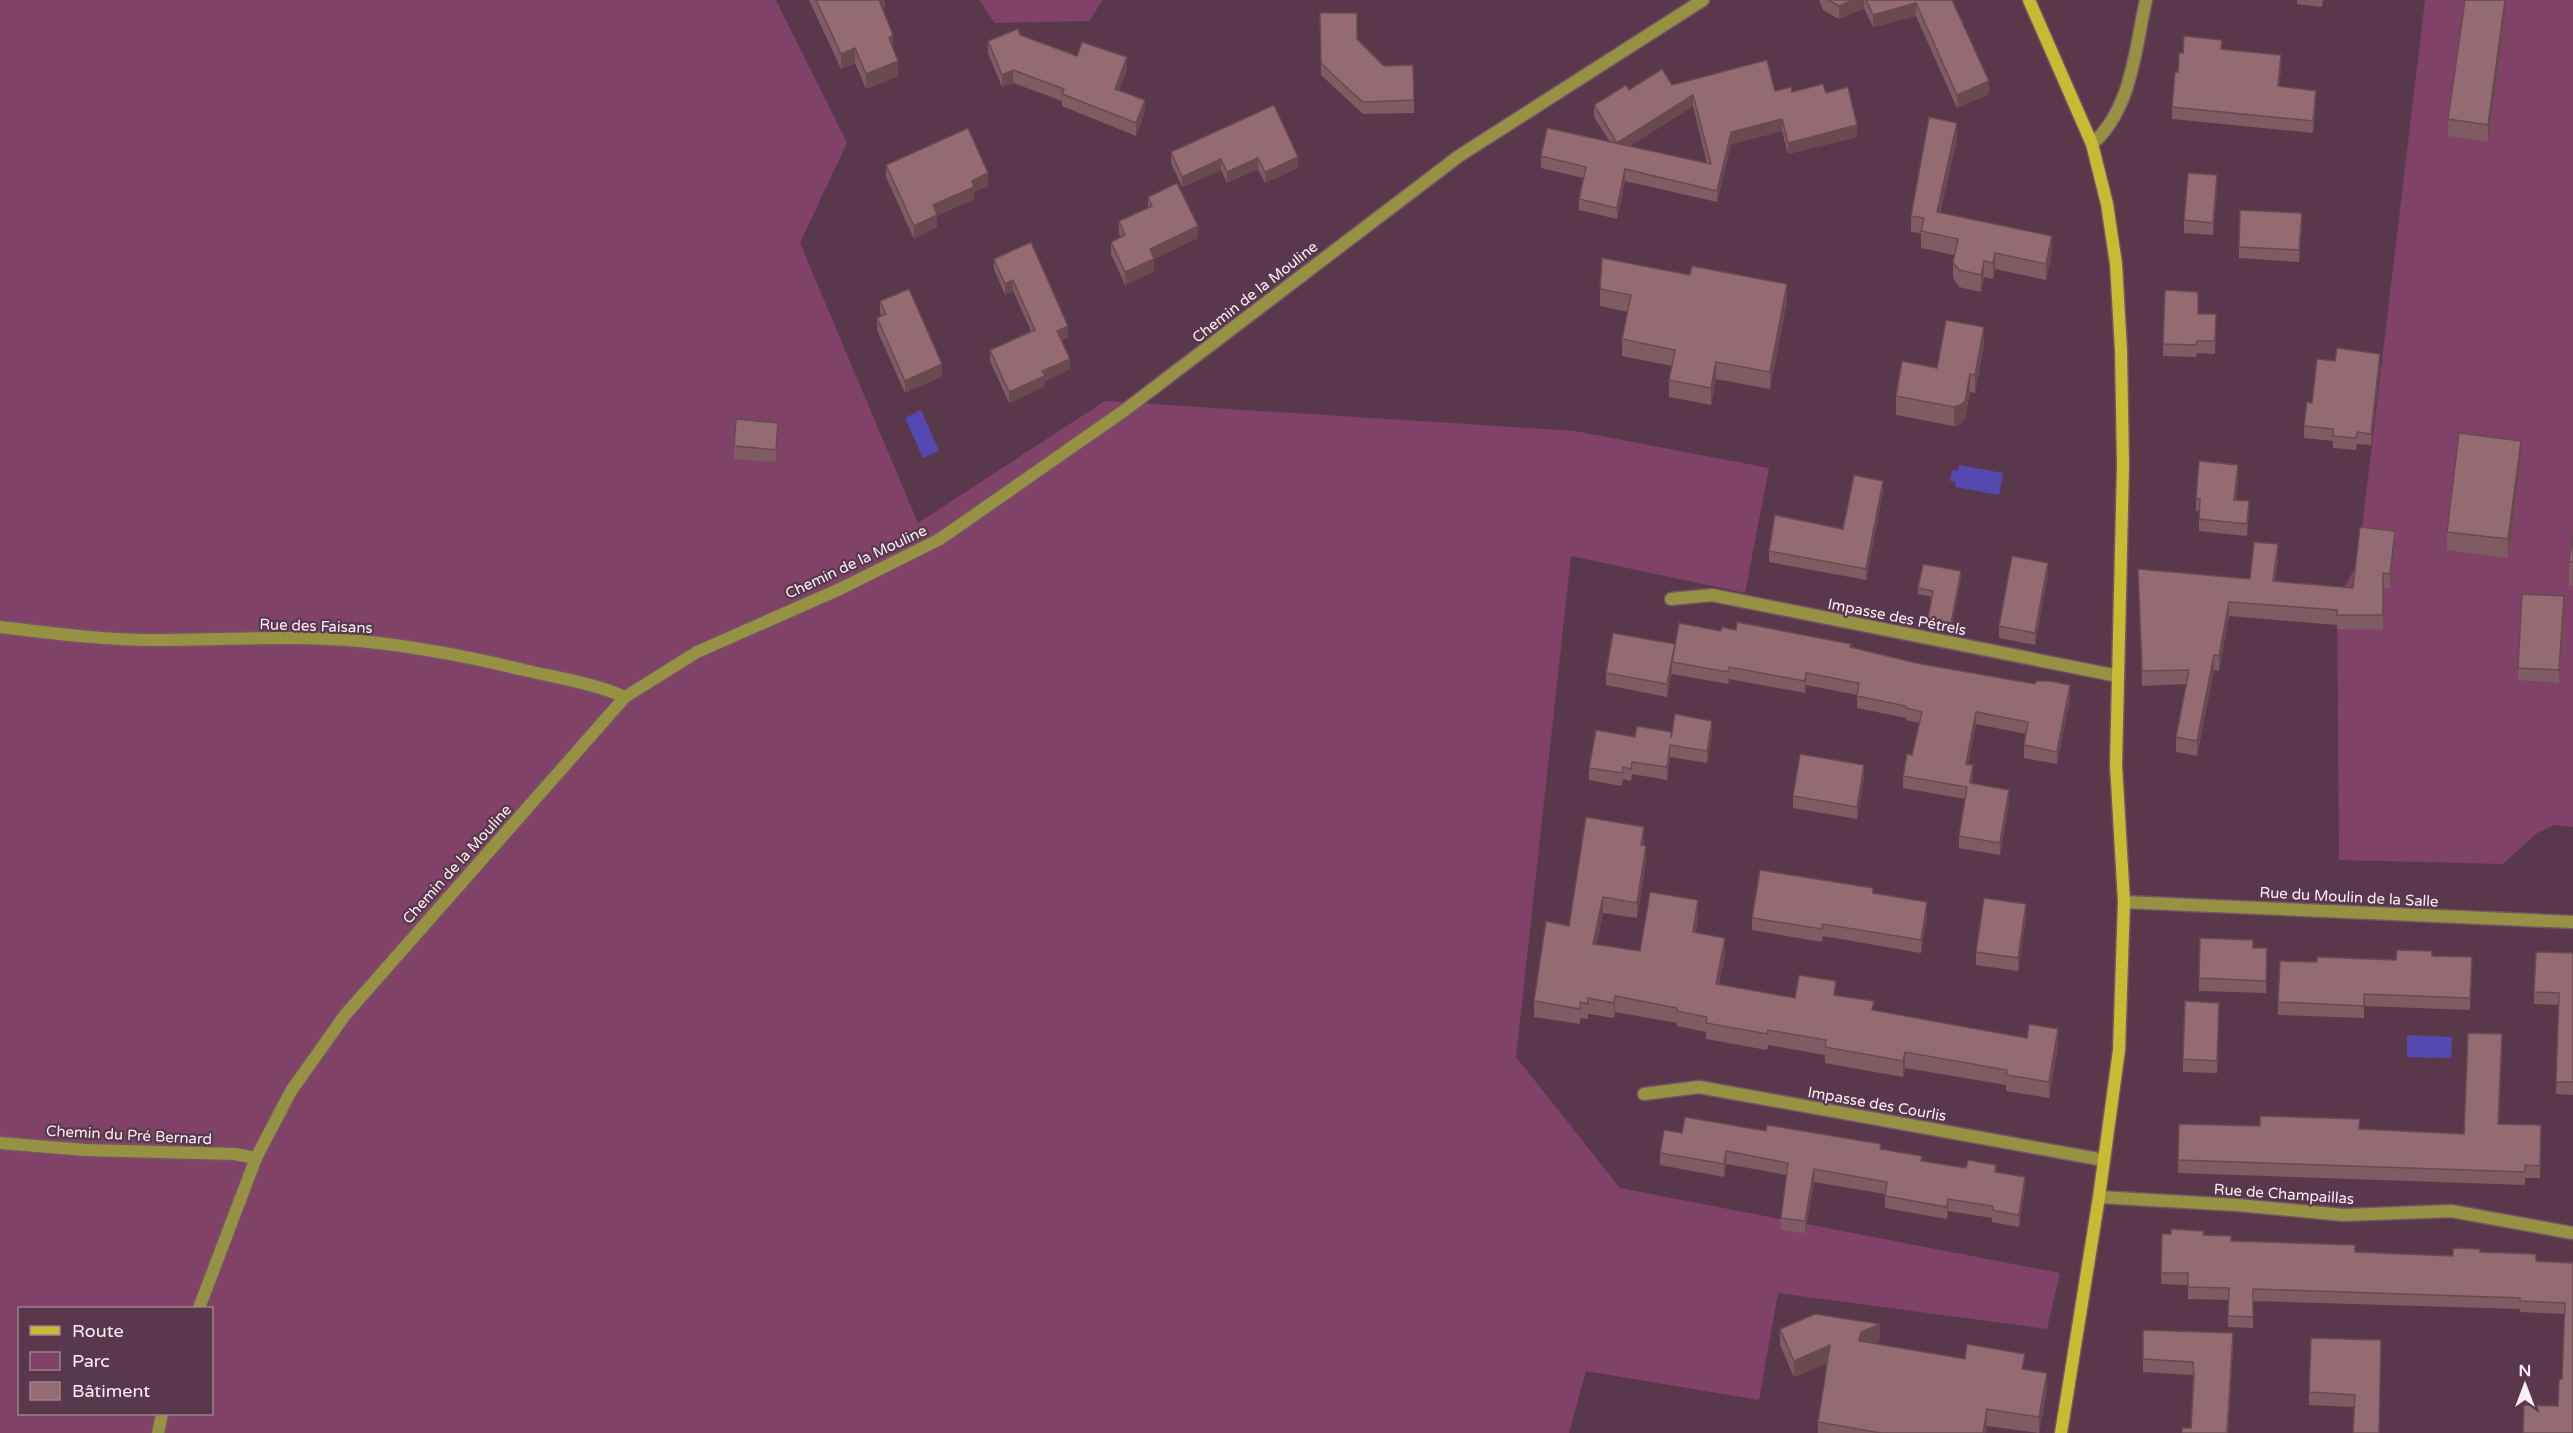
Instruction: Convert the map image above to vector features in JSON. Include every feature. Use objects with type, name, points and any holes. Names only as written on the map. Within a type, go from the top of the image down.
[{"type":"main road","points":[[2029,0],[2092,144],[2107,204],[2116,264],[2121,350],[2123,465],[2116,765],[2124,902],[2119,1050],[2099,1197],[2061,1433]]},
{"type":"street","name":"Chemin de la Mouline","points":[[199,1307],[256,1158],[291,1091],[345,1016],[417,931],[604,724],[625,697],[697,652],[840,589],[940,539],[1125,410],[1459,156],[1704,0]]},
{"type":"street","points":[[2092,144],[2103,135],[2125,96],[2146,0]]},
{"type":"street","name":"Impasse des Pétrels","points":[[1671,599],[1712,595],[2118,676]]},
{"type":"street","name":"Rue des Faisans","points":[[0,627],[84,637],[141,640],[288,637],[400,646],[511,667],[607,689],[625,697]]},
{"type":"street","name":"Rue du Moulin de la Salle","points":[[2124,902],[2573,922]]},
{"type":"street","name":"Impasse des Courlis","points":[[1644,1094],[1699,1087],[2104,1160]]},
{"type":"street","name":"Chemin du Pré Bernard","points":[[0,1143],[85,1150],[236,1154],[256,1158]]},
{"type":"street","name":"Rue de Champaillas","points":[[2099,1197],[2237,1205],[2344,1215],[2451,1211],[2573,1233]]},
{"type":"street","points":[[158,1433],[162,1415]]},
{"type":"green space","points":[[0,0],[776,0],[847,143],[800,243],[918,523],[1105,401],[1575,431],[1769,468],[1745,593],[1571,556],[1516,1057],[1620,1188],[2060,1273],[2047,1329],[1778,1293],[1759,1400],[1586,1371],[1569,1433],[0,1433]]},
{"type":"green space","points":[[979,0],[1103,0],[1089,21],[995,23]]},
{"type":"green space","points":[[2425,0],[2573,0],[2573,827],[2554,825],[2537,833],[2503,864],[2339,860],[2337,601],[2358,562]]},
{"type":"shaded area","points":[[921,410],[939,451],[923,458],[905,418]]},
{"type":"shaded area","points":[[1959,465],[2003,473],[1999,495],[1955,487],[1956,482],[1950,481],[1952,470],[1958,471]]},
{"type":"shaded area","points":[[2407,1035],[2452,1037],[2451,1058],[2407,1057]]},
{"type":"building","points":[[816,0],[879,0],[893,35],[889,38],[898,61],[866,74],[855,48],[841,54]]},
{"type":"building","points":[[1828,0],[1853,0],[1839,6]]},
{"type":"building","points":[[1866,0],[1952,0],[1989,81],[1957,95],[1916,3],[1873,15]]},
{"type":"building","points":[[2465,0],[2505,0],[2488,125],[2448,119]]},
{"type":"building","points":[[1320,13],[1357,13],[1357,39],[1384,66],[1413,65],[1414,100],[1363,102],[1334,76],[1321,63]]},
{"type":"building","points":[[1018,29],[1020,35],[1077,56],[1082,42],[1127,57],[1115,89],[1145,100],[1136,123],[1062,94],[1064,89],[1013,70],[1002,75],[988,41]]},
{"type":"building","points":[[2184,36],[2222,40],[2221,49],[2281,55],[2278,86],[2316,91],[2313,121],[2172,107],[2175,72],[2178,72],[2179,53],[2183,53]]},
{"type":"building","points":[[1767,60],[1775,91],[1791,87],[1792,92],[1823,84],[1826,93],[1848,87],[1857,125],[1788,143],[1782,119],[1731,132],[1717,191],[1625,169],[1617,208],[1579,199],[1586,167],[1541,156],[1547,128],[1711,164],[1693,95],[1617,143],[1594,105],[1626,85],[1629,90],[1662,69],[1672,85]]},
{"type":"building","points":[[1274,105],[1298,157],[1265,172],[1258,158],[1227,172],[1221,159],[1182,177],[1171,152]]},
{"type":"building","points":[[1929,117],[1957,123],[1937,212],[2052,236],[2046,264],[1995,253],[1993,263],[1984,261],[1981,275],[1959,270],[1953,262],[1958,239],[1921,231],[1924,218],[1911,216]]},
{"type":"building","points":[[968,128],[988,173],[972,181],[974,187],[933,205],[937,215],[914,226],[886,165]]},
{"type":"building","points":[[2188,173],[2217,175],[2213,223],[2184,220]]},
{"type":"building","points":[[1177,183],[1198,226],[1150,249],[1154,259],[1125,272],[1111,242],[1125,235],[1119,221],[1152,206],[1148,197]]},
{"type":"building","points":[[2240,210],[2302,213],[2299,250],[2239,247]]},
{"type":"building","points":[[1031,242],[1068,326],[1057,331],[1070,359],[1042,371],[1045,376],[1009,392],[990,350],[1035,330],[1013,280],[1005,284],[994,259]]},
{"type":"building","points":[[1602,258],[1690,275],[1692,266],[1787,284],[1770,372],[1716,362],[1711,388],[1669,380],[1675,350],[1622,339],[1631,295],[1600,289]]},
{"type":"building","points":[[909,289],[942,364],[905,381],[877,318],[886,314],[880,301]]},
{"type":"building","points":[[2165,290],[2198,292],[2198,314],[2216,314],[2215,341],[2197,341],[2196,345],[2163,344]]},
{"type":"building","points":[[1946,320],[1984,327],[1975,375],[1970,374],[1965,401],[1954,407],[1896,396],[1902,361],[1937,368]]},
{"type":"building","points":[[2337,348],[2380,354],[2371,434],[2357,432],[2356,438],[2333,436],[2333,429],[2304,426],[2307,402],[2312,403],[2317,359],[2335,361]]},
{"type":"building","points":[[736,419],[778,423],[776,450],[734,446]]},
{"type":"building","points":[[2459,433],[2521,441],[2508,539],[2447,532]]},
{"type":"building","points":[[2199,461],[2238,465],[2234,500],[2249,501],[2247,524],[2199,519],[2200,499],[2196,499]]},
{"type":"building","points":[[1854,475],[1883,481],[1866,569],[1769,551],[1775,515],[1843,529]]},
{"type":"building","points":[[2360,527],[2395,531],[2390,574],[2383,573],[2383,615],[2337,615],[2337,610],[2229,602],[2219,656],[2214,655],[2197,741],[2176,737],[2189,670],[2142,671],[2138,569],[2250,579],[2254,542],[2278,544],[2273,581],[2353,588]]},
{"type":"building","points":[[2573,533],[2573,562],[2569,562]]},
{"type":"building","points":[[2012,556],[2048,563],[2035,633],[1999,626]]},
{"type":"building","points":[[1923,564],[1961,571],[1951,623],[1928,619],[1933,591],[1918,588]]},
{"type":"building","points":[[2522,594],[2564,596],[2559,670],[2518,668]]},
{"type":"building","points":[[1737,622],[1851,644],[1850,647],[1916,663],[2035,684],[2036,681],[2050,681],[2070,685],[2057,752],[2024,745],[2028,722],[1976,712],[1966,764],[1973,765],[1970,783],[2009,790],[2000,843],[1959,836],[1967,787],[1903,776],[1907,754],[1912,755],[1922,712],[1906,708],[1906,706],[1857,696],[1859,683],[1806,673],[1805,681],[1729,667],[1728,672],[1672,662],[1679,623],[1721,631],[1722,627],[1736,630]]},
{"type":"building","points":[[1613,633],[1675,644],[1667,684],[1606,673]]},
{"type":"building","points":[[1675,714],[1712,721],[1707,751],[1670,745],[1667,767],[1632,762],[1631,769],[1623,767],[1622,773],[1589,768],[1596,730],[1635,737],[1637,726],[1671,732],[1671,738]]},
{"type":"building","points":[[1800,754],[1864,765],[1857,807],[1793,796]]},
{"type":"building","points":[[1586,817],[1644,827],[1641,845],[1646,846],[1637,903],[1603,897],[1593,944],[1640,951],[1650,892],[1698,900],[1693,932],[1725,938],[1716,984],[1795,998],[1799,975],[1836,981],[1834,995],[1874,1001],[1872,1010],[2027,1038],[2029,1024],[2058,1029],[2049,1082],[2006,1075],[2007,1070],[1905,1052],[1903,1061],[1825,1047],[1826,1040],[1768,1030],[1767,1034],[1706,1023],[1707,1017],[1677,1011],[1677,1008],[1615,996],[1614,1003],[1588,998],[1588,1004],[1580,1002],[1580,1009],[1534,1001],[1546,921],[1569,926]]},
{"type":"building","points":[[1760,870],[1873,888],[1873,893],[1927,902],[1921,940],[1823,924],[1822,929],[1752,918]]},
{"type":"building","points":[[1984,898],[2026,904],[2018,958],[1976,952]]},
{"type":"building","points":[[2200,938],[2253,940],[2253,948],[2267,948],[2266,981],[2199,978]]},
{"type":"building","points":[[2397,950],[2432,951],[2432,956],[2472,957],[2470,998],[2364,994],[2364,1006],[2278,1002],[2280,961],[2317,962],[2317,957],[2396,960]]},
{"type":"building","points":[[2536,952],[2573,953],[2573,1082],[2556,1082],[2559,993],[2534,992]]},
{"type":"building","points":[[2185,1001],[2219,1003],[2217,1061],[2183,1059]]},
{"type":"building","points":[[2468,1033],[2502,1034],[2498,1124],[2541,1125],[2540,1166],[2525,1165],[2525,1172],[2178,1160],[2179,1124],[2260,1126],[2260,1116],[2360,1119],[2359,1129],[2464,1134]]},
{"type":"building","points":[[1685,1117],[1766,1131],[1767,1125],[1881,1144],[1880,1149],[1922,1156],[1921,1161],[1966,1168],[1968,1160],[1996,1165],[1995,1172],[2025,1177],[2019,1215],[1992,1210],[1993,1206],[1948,1199],[1947,1207],[1885,1196],[1887,1182],[1814,1169],[1805,1221],[1781,1218],[1788,1163],[1726,1151],[1724,1164],[1660,1153],[1664,1130],[1682,1133]]},
{"type":"building","points":[[2171,1229],[2204,1231],[2203,1235],[2231,1236],[2231,1241],[2355,1245],[2355,1252],[2453,1256],[2453,1248],[2480,1249],[2480,1252],[2536,1254],[2536,1261],[2573,1263],[2573,1433],[2523,1433],[2524,1405],[2558,1406],[2559,1379],[2562,1379],[2565,1303],[2520,1301],[2520,1298],[2253,1289],[2253,1317],[2228,1316],[2229,1288],[2188,1287],[2188,1273],[2161,1273],[2162,1234],[2171,1234]]},
{"type":"building","points":[[1815,1314],[1880,1324],[1861,1332],[1859,1341],[1965,1359],[1967,1344],[2025,1354],[2022,1369],[2047,1373],[2039,1417],[1987,1409],[1983,1433],[1881,1433],[1818,1422],[1830,1345],[1794,1361],[1780,1329]]},
{"type":"building","points":[[2143,1330],[2233,1333],[2227,1433],[2182,1433],[2182,1428],[2191,1428],[2193,1362],[2143,1359]]},
{"type":"building","points":[[2311,1338],[2381,1340],[2379,1433],[2353,1433],[2355,1395],[2309,1392]]}]
